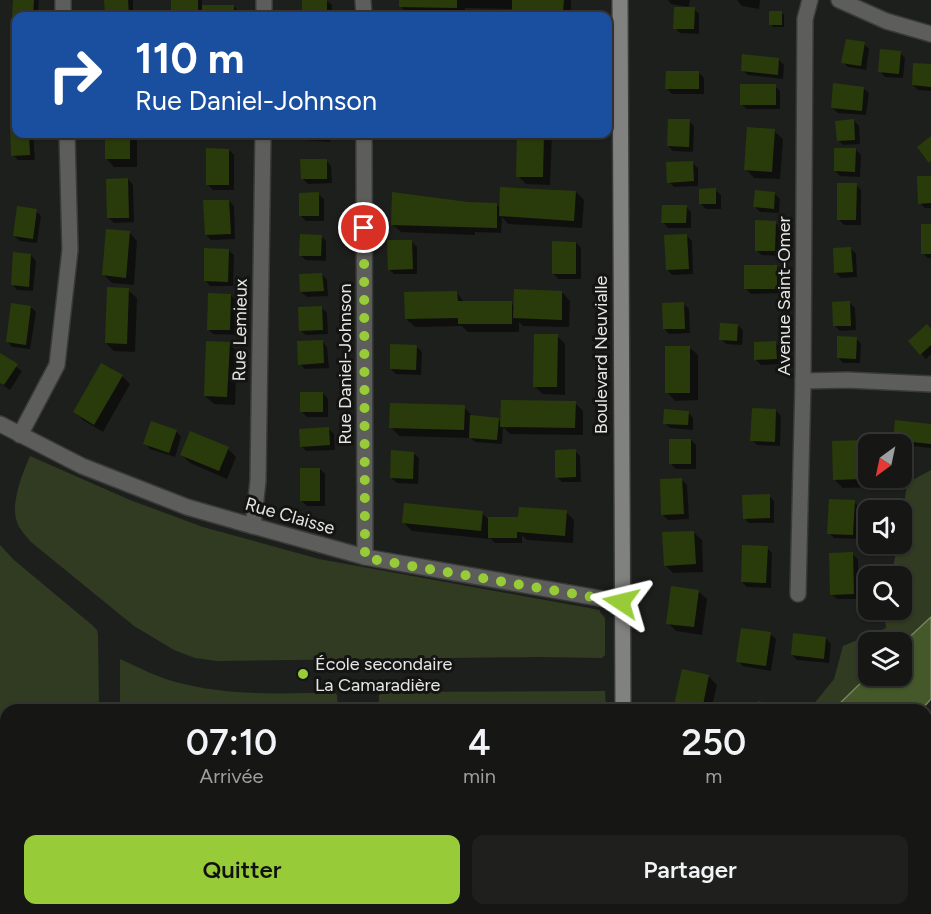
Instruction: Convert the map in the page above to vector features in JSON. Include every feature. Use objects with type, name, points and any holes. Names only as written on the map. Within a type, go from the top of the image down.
[{"type":"main road","name":"Boulevard Neuvialle","points":[[620,0],[622,704]]},
{"type":"street","name":"Avenue Saint-Omer","points":[[798,594],[803,381],[805,19],[810,0]]},
{"type":"street","points":[[839,0],[886,21],[931,34]]},
{"type":"street","points":[[21,435],[57,365],[70,250],[67,138]]},
{"type":"street","name":"Rue Lemieux","points":[[253,526],[258,482],[263,138]]},
{"type":"street","name":"Rue Daniel-Johnson","points":[[364,138],[365,558]]},
{"type":"street","points":[[803,381],[847,380],[931,384]]},
{"type":"street","name":"Rue Claisse","points":[[0,424],[103,474],[187,507],[253,526],[365,558],[621,602]]},
{"type":"shaded area","points":[[30,456],[130,500],[203,527],[319,559],[600,610],[605,618],[605,655],[602,658],[217,661],[195,658],[174,650],[134,626],[25,535],[17,522],[15,506],[18,488]]},
{"type":"shaded area","points":[[931,470],[931,617],[912,635],[912,632],[876,632],[886,628],[885,620],[912,620],[912,566],[893,566],[896,554],[912,554],[912,500],[905,500],[906,488],[912,488],[912,480]]},
{"type":"shaded area","points":[[0,545],[14,560],[97,630],[99,704],[0,704]]},
{"type":"shaded area","points":[[931,617],[931,699],[926,704],[839,704],[858,686],[912,686],[912,635]]},
{"type":"shaded area","points":[[858,640],[858,686],[839,704],[814,704],[834,679],[843,646]]},
{"type":"shaded area","points":[[120,659],[169,680],[195,687],[234,692],[334,692],[337,695],[338,704],[120,704]]},
{"type":"shaded area","points":[[605,691],[606,704],[533,702],[533,704],[379,704],[379,695],[382,692]]},
{"type":"building","points":[[13,0],[34,0],[33,12],[12,12]]},
{"type":"building","points":[[104,0],[128,0],[129,12],[105,12]]},
{"type":"building","points":[[171,0],[198,0],[198,12],[171,12]]},
{"type":"building","points":[[302,0],[327,0],[327,12],[302,12]]},
{"type":"building","points":[[399,0],[457,0],[457,8],[399,7]]},
{"type":"building","points":[[512,0],[564,0],[563,11],[512,10]]},
{"type":"building","points":[[202,5],[234,5],[234,12],[202,12]]},
{"type":"building","points":[[674,7],[695,7],[694,29],[673,29]]},
{"type":"building","points":[[769,11],[782,11],[782,25],[769,25]]},
{"type":"building","points":[[846,39],[865,42],[861,66],[841,63]]},
{"type":"building","points":[[880,49],[901,51],[899,74],[878,72]]},
{"type":"building","points":[[742,54],[779,58],[778,75],[741,71]]},
{"type":"building","points":[[913,63],[931,64],[931,87],[912,85]]},
{"type":"building","points":[[666,71],[699,71],[699,89],[665,89]]},
{"type":"building","points":[[833,83],[864,87],[862,111],[831,108]]},
{"type":"building","points":[[740,84],[776,84],[776,105],[740,105]]},
{"type":"building","points":[[668,119],[690,119],[689,147],[667,146]]},
{"type":"building","points":[[854,119],[855,140],[837,141],[835,121]]},
{"type":"building","points":[[10,122],[12,122],[12,138],[29,138],[30,155],[11,156]]},
{"type":"building","points":[[747,127],[775,129],[772,172],[744,170]]},
{"type":"building","points":[[931,136],[931,161],[929,163],[917,147]]},
{"type":"building","points":[[105,138],[130,138],[130,159],[105,159]]},
{"type":"building","points":[[517,138],[544,138],[543,177],[516,177]]},
{"type":"building","points":[[206,148],[229,149],[229,185],[206,185]]},
{"type":"building","points":[[834,148],[856,148],[855,172],[834,171]]},
{"type":"building","points":[[300,159],[327,159],[327,179],[301,179]]},
{"type":"building","points":[[693,161],[694,181],[667,183],[666,162]]},
{"type":"building","points":[[917,176],[931,176],[931,203],[918,204]]},
{"type":"building","points":[[128,178],[129,218],[107,218],[106,179]]},
{"type":"building","points":[[837,183],[857,183],[856,220],[837,220]]},
{"type":"building","points":[[500,187],[576,191],[574,221],[499,216]]},
{"type":"building","points":[[716,188],[716,204],[699,204],[699,189]]},
{"type":"building","points":[[755,190],[775,192],[774,209],[753,207]]},
{"type":"building","points":[[319,192],[319,216],[299,216],[299,193]]},
{"type":"building","points":[[392,192],[468,202],[497,203],[497,228],[391,225]]},
{"type":"building","points":[[203,200],[229,200],[231,234],[205,235]]},
{"type":"building","points":[[662,205],[687,205],[686,223],[661,223]]},
{"type":"building","points":[[17,206],[37,209],[33,239],[13,236]]},
{"type":"building","points":[[755,220],[776,221],[775,251],[755,251]]},
{"type":"building","points":[[921,224],[931,224],[931,254],[921,254]]},
{"type":"building","points":[[106,229],[130,231],[126,278],[102,275]]},
{"type":"building","points":[[300,234],[322,235],[321,256],[299,256]]},
{"type":"building","points":[[687,234],[689,269],[666,270],[664,235]]},
{"type":"building","points":[[387,240],[412,240],[413,269],[388,270]]},
{"type":"building","points":[[552,241],[576,242],[576,274],[552,274]]},
{"type":"building","points":[[851,247],[853,272],[834,273],[833,248]]},
{"type":"building","points":[[204,248],[229,249],[228,282],[204,281]]},
{"type":"building","points":[[13,252],[31,254],[29,287],[11,285]]},
{"type":"building","points":[[744,265],[777,265],[777,289],[744,289]]},
{"type":"building","points":[[322,273],[324,291],[300,292],[299,274]]},
{"type":"building","points":[[107,287],[129,288],[127,344],[105,343]]},
{"type":"building","points":[[514,289],[562,291],[562,320],[513,318]]},
{"type":"building","points":[[457,291],[458,301],[512,301],[512,324],[458,324],[458,318],[405,319],[404,292]]},
{"type":"building","points":[[208,293],[231,294],[230,330],[207,330]]},
{"type":"building","points":[[850,301],[851,326],[833,326],[832,302]]},
{"type":"building","points":[[684,302],[685,329],[663,329],[662,303]]},
{"type":"building","points":[[11,303],[31,306],[26,345],[6,342]]},
{"type":"building","points":[[322,306],[323,330],[299,331],[298,307]]},
{"type":"building","points":[[720,323],[738,324],[737,341],[719,340]]},
{"type":"building","points":[[927,324],[931,329],[931,345],[920,355],[908,341]]},
{"type":"building","points":[[534,334],[558,334],[557,387],[533,387]]},
{"type":"building","points":[[837,336],[857,337],[856,359],[837,358]]},
{"type":"building","points":[[323,340],[324,363],[298,365],[297,341]]},
{"type":"building","points":[[206,341],[230,342],[227,397],[204,396]]},
{"type":"building","points":[[776,341],[777,359],[754,360],[754,342]]},
{"type":"building","points":[[390,344],[417,345],[416,370],[390,369]]},
{"type":"building","points":[[665,346],[690,346],[690,393],[665,393]]},
{"type":"building","points":[[0,353],[18,364],[4,385],[0,383]]},
{"type":"building","points":[[101,363],[123,375],[94,425],[73,412]]},
{"type":"building","points":[[300,392],[323,392],[323,412],[300,412]]},
{"type":"building","points":[[501,400],[576,401],[575,428],[500,427]]},
{"type":"building","points":[[390,403],[465,405],[464,430],[389,428]]},
{"type":"building","points":[[752,408],[776,409],[775,442],[750,441]]},
{"type":"building","points":[[664,409],[689,411],[688,425],[663,424]]},
{"type":"building","points":[[470,415],[499,418],[497,440],[469,438]]},
{"type":"building","points":[[895,420],[931,424],[931,444],[912,442],[912,434],[894,434]]},
{"type":"building","points":[[151,421],[177,430],[169,453],[143,444]]},
{"type":"building","points":[[329,427],[330,445],[300,447],[299,429]]},
{"type":"building","points":[[190,431],[229,447],[219,471],[180,455]]},
{"type":"building","points":[[669,439],[691,439],[691,464],[669,464]]},
{"type":"building","points":[[858,440],[858,479],[833,480],[832,441]]},
{"type":"building","points":[[576,449],[576,477],[555,478],[555,450]]},
{"type":"building","points":[[391,450],[414,452],[413,479],[390,478]]},
{"type":"building","points":[[300,468],[320,468],[320,501],[300,501]]},
{"type":"building","points":[[682,478],[684,514],[661,515],[660,479]]},
{"type":"building","points":[[770,494],[770,518],[743,519],[742,495]]},
{"type":"building","points":[[829,499],[855,500],[853,535],[827,534]]},
{"type":"building","points":[[404,503],[483,511],[481,531],[402,523]]},
{"type":"building","points":[[519,507],[567,510],[565,536],[517,532],[517,538],[488,538],[488,517],[518,517]]},
{"type":"building","points":[[694,531],[696,564],[664,566],[662,532]]},
{"type":"building","points":[[742,545],[768,546],[766,583],[741,582]]},
{"type":"building","points":[[853,552],[854,594],[830,595],[829,553]]},
{"type":"building","points":[[671,586],[699,590],[694,627],[666,624]]},
{"type":"building","points":[[741,628],[771,632],[766,666],[736,662]]},
{"type":"building","points":[[793,633],[826,637],[824,659],[791,655]]},
{"type":"building","points":[[682,669],[709,675],[703,704],[674,704]]},
{"type":"building","points":[[532,702],[584,702],[584,704],[532,704]]},
{"type":"place","name":"École secondaire La Camaradière","points":[[303,674]]},
{"type":"route","points":[[364,228],[365,558],[621,602]]}]
